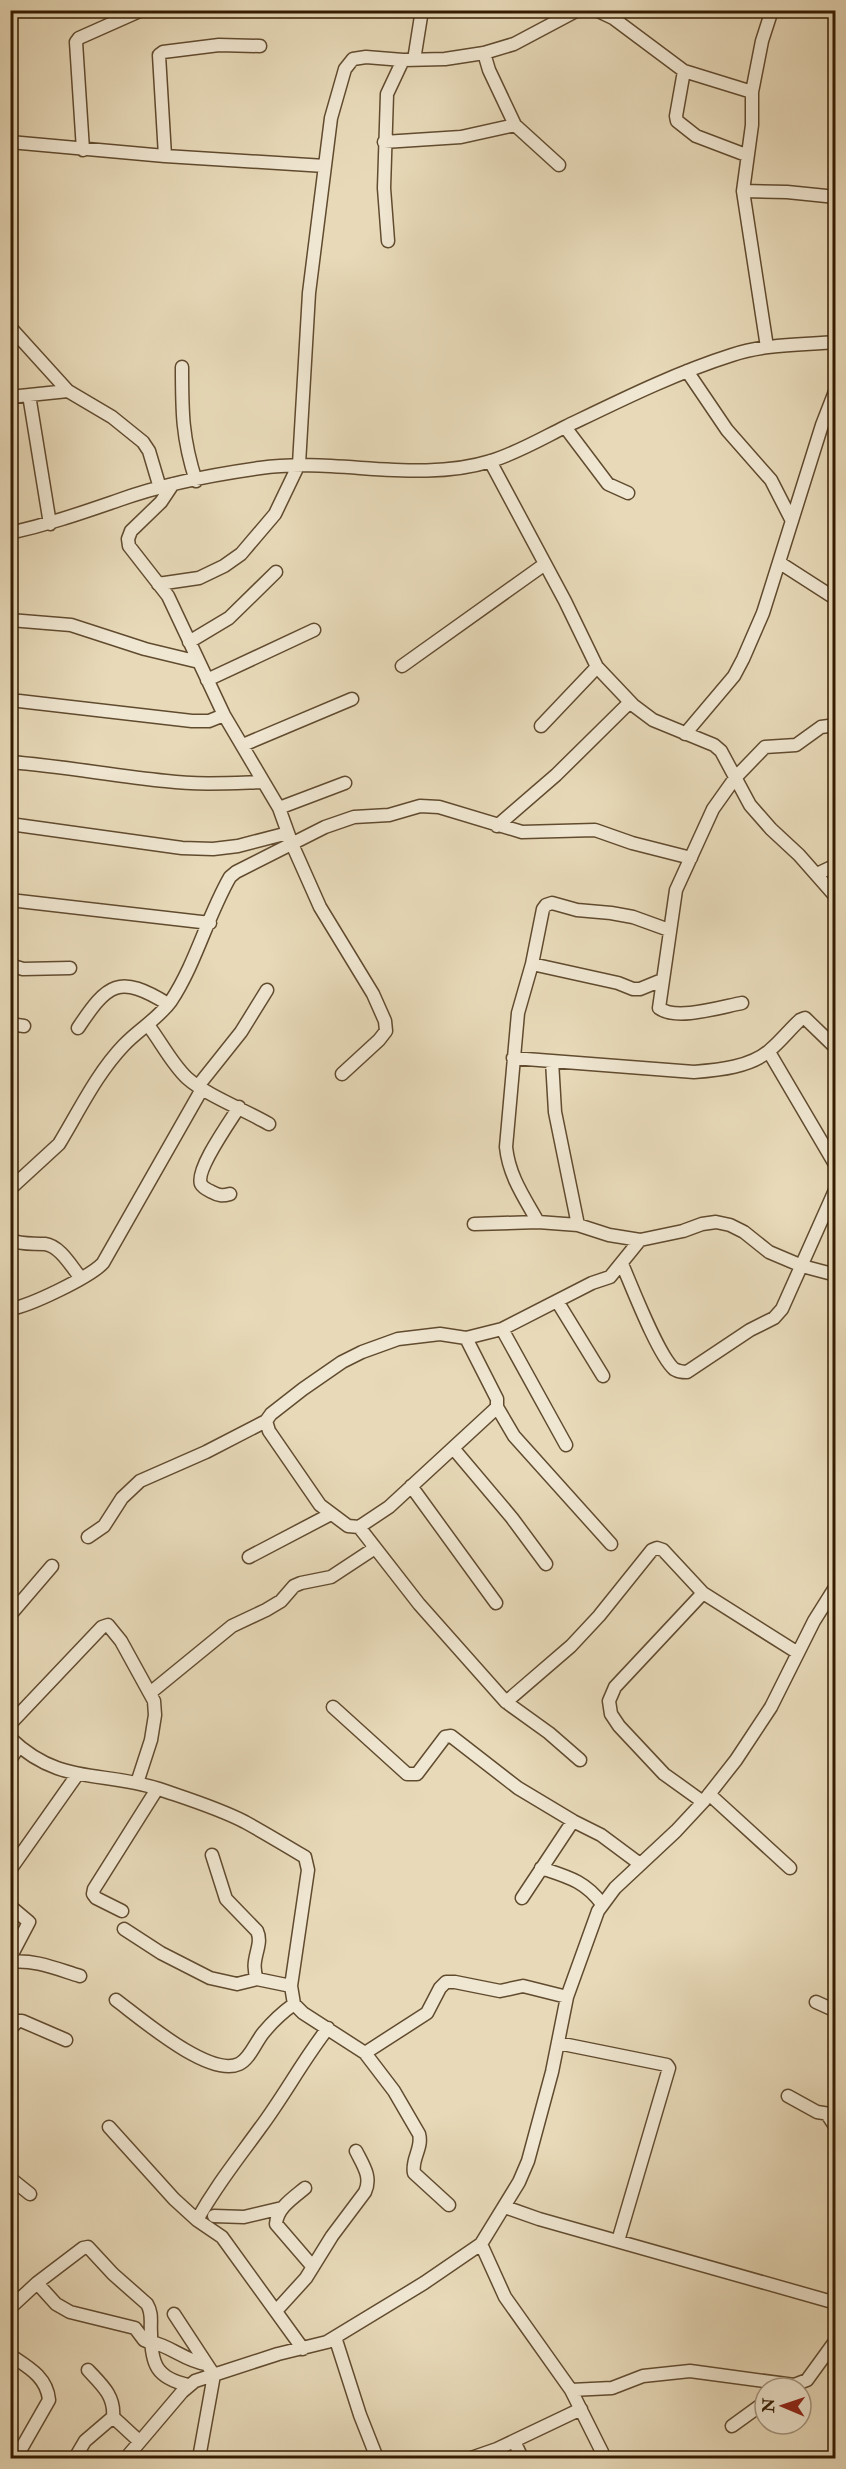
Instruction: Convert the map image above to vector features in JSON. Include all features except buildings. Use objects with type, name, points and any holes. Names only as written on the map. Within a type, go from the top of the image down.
[{"type":"street","points":[[83,150],[76,42],[80,38],[142,10]]},
{"type":"street","points":[[388,241],[384,188],[387,94],[408,60],[423,10]]},
{"type":"street","points":[[158,584],[199,578],[224,566],[241,554],[275,514],[299,464],[309,292],[331,118],[345,69],[353,59],[366,57],[408,60],[445,59],[484,53],[514,44],[578,10]]},
{"type":"street","points":[[596,10],[613,18],[684,71],[752,92]]},
{"type":"street","points":[[767,347],[743,191],[746,155],[752,126],[752,92],[762,41],[772,10]]},
{"type":"street","points":[[165,156],[159,55],[163,52],[219,45],[260,46]]},
{"type":"street","points":[[484,53],[489,70],[515,125],[559,165]]},
{"type":"street","points":[[684,71],[676,121],[696,136],[746,155]]},
{"type":"street","points":[[384,142],[460,137],[515,125]]},
{"type":"street","points":[[10,142],[83,150],[325,166]]},
{"type":"street","points":[[743,191],[787,192],[836,197]]},
{"type":"street","points":[[10,327],[68,391],[112,417],[143,442],[149,451],[160,488]]},
{"type":"street","points":[[10,533],[50,524],[173,484],[259,468],[299,464],[418,470],[458,467],[490,461],[523,449],[565,427],[687,371],[734,354],[767,347],[836,342]]},
{"type":"street","points":[[182,367],[183,428],[186,449],[196,481]]},
{"type":"street","points":[[687,371],[727,430],[771,480],[792,521]]},
{"type":"street","points":[[685,735],[739,668],[763,613],[831,398],[836,390]]},
{"type":"street","points":[[10,397],[68,391]]},
{"type":"street","points":[[29,395],[50,524]]},
{"type":"street","points":[[565,427],[608,484],[628,493]]},
{"type":"street","points":[[490,461],[597,667],[630,702],[653,720],[714,745],[721,751],[750,805],[817,874],[836,897]]},
{"type":"street","points":[[173,484],[161,502],[130,531],[129,546],[135,557],[168,596],[224,715],[279,808],[320,907],[373,994],[385,1021],[386,1031],[379,1040],[342,1074]]},
{"type":"street","points":[[780,563],[836,599]]},
{"type":"street","points":[[402,666],[545,564]]},
{"type":"street","points":[[189,642],[229,618],[276,572]]},
{"type":"street","points":[[10,620],[71,625],[145,649],[199,662]]},
{"type":"street","points":[[207,680],[314,630]]},
{"type":"street","points":[[541,726],[597,667]]},
{"type":"street","points":[[243,745],[352,699]]},
{"type":"street","points":[[19,701],[192,721],[210,721],[224,715]]},
{"type":"street","points":[[498,826],[556,775],[630,702]]},
{"type":"street","points":[[742,1003],[683,1014],[661,1010],[658,1004],[676,890],[713,809],[735,778],[768,746],[796,745],[821,727],[836,725]]},
{"type":"street","points":[[10,762],[167,781],[263,782]]},
{"type":"street","points":[[279,808],[345,783]]},
{"type":"street","points":[[10,824],[192,849],[213,849],[290,838],[354,817],[389,815],[420,806],[439,807],[522,832],[595,830],[632,843],[691,858]]},
{"type":"street","points":[[12,1184],[51,1155],[105,1067],[125,1043],[168,1005],[191,967],[224,886],[236,872],[290,838]]},
{"type":"street","points":[[817,874],[836,865]]},
{"type":"street","points":[[10,900],[210,923]]},
{"type":"street","points":[[538,1222],[514,1181],[508,1166],[506,1147],[513,1090],[513,1058],[518,1013],[532,964],[543,909],[552,903],[577,910],[633,917],[669,930]]},
{"type":"street","points":[[532,964],[640,990],[662,980]]},
{"type":"street","points":[[10,965],[23,969],[70,968]]},
{"type":"street","points":[[78,1028],[101,996],[114,987],[130,986],[145,990],[168,1005]]},
{"type":"street","points":[[10,1309],[20,1307],[92,1272],[103,1263],[200,1088],[241,1032],[267,990]]},
{"type":"street","points":[[513,1058],[694,1072],[717,1070],[743,1064],[769,1052],[800,1020],[805,1018],[836,1048]]},
{"type":"street","points":[[10,1024],[24,1026]]},
{"type":"street","points":[[148,1025],[180,1071],[200,1088],[269,1124]]},
{"type":"street","points":[[769,1052],[836,1166]]},
{"type":"street","points":[[552,1061],[555,1112],[578,1226]]},
{"type":"street","points":[[230,1194],[217,1195],[204,1188],[200,1183],[200,1177],[213,1148],[239,1107]]},
{"type":"street","points":[[622,1264],[661,1349],[673,1368],[681,1372],[687,1371],[750,1330],[774,1318],[782,1309],[836,1188]]},
{"type":"street","points":[[474,1224],[538,1222],[578,1226],[609,1235],[640,1240],[716,1222],[730,1225],[744,1232],[769,1252],[802,1266],[836,1275]]},
{"type":"street","points":[[10,1240],[18,1243],[51,1246],[62,1254],[81,1277]]},
{"type":"street","points":[[88,1537],[104,1526],[122,1498],[140,1481],[266,1422],[271,1414],[342,1362],[398,1339],[440,1334],[466,1338],[502,1329],[592,1283],[610,1277],[640,1240]]},
{"type":"street","points":[[557,1301],[603,1376]]},
{"type":"street","points":[[502,1329],[566,1445]]},
{"type":"street","points":[[466,1338],[497,1399],[497,1407],[514,1436],[611,1544]]},
{"type":"street","points":[[266,1422],[269,1431],[320,1505],[348,1526],[359,1527],[390,1507],[497,1407]]},
{"type":"street","points":[[453,1448],[512,1518],[546,1564]]},
{"type":"street","points":[[411,1486],[455,1550],[496,1603]]},
{"type":"street","points":[[249,1557],[331,1514]]},
{"type":"street","points":[[359,1527],[419,1604],[506,1702],[549,1733],[580,1760]]},
{"type":"street","points":[[150,1693],[232,1626],[266,1610],[281,1600],[294,1586],[331,1577],[375,1548]]},
{"type":"street","points":[[506,1702],[571,1646],[599,1616],[652,1550],[657,1548],[663,1550],[703,1593],[798,1653]]},
{"type":"street","points":[[10,1615],[52,1566]]},
{"type":"street","points":[[126,2458],[188,2385],[335,2337],[481,2244],[505,2207],[528,2162],[558,2043],[567,1997],[603,1904],[615,1888],[706,1798],[752,1737],[771,1707],[836,1586]]},
{"type":"street","points":[[703,1593],[615,1688],[609,1701],[611,1714],[619,1726],[664,1774],[706,1798],[790,1868]]},
{"type":"street","points":[[10,1724],[105,1625],[110,1626],[121,1641],[154,1701],[155,1715],[151,1740],[137,1783]]},
{"type":"street","points":[[333,1707],[407,1774],[417,1774],[445,1737],[451,1736],[518,1788],[610,1841],[640,1864]]},
{"type":"street","points":[[10,1760],[15,1742],[34,1759],[77,1775],[137,1783],[243,1821],[305,1857],[308,1870],[291,1986],[294,2004],[303,2013],[365,2053],[394,2091],[419,2134],[421,2141],[412,2166],[414,2173],[449,2205]]},
{"type":"street","points":[[10,1870],[77,1775]]},
{"type":"street","points":[[122,1911],[96,1898],[93,1894],[94,1889],[157,1789]]},
{"type":"street","points":[[522,1898],[573,1821]]},
{"type":"street","points":[[212,1855],[226,1899],[260,1936],[253,1965],[257,1979]]},
{"type":"street","points":[[541,1868],[570,1877],[592,1890],[603,1904]]},
{"type":"street","points":[[10,1906],[29,1922],[10,1960],[37,1963],[80,1976]]},
{"type":"street","points":[[124,1929],[161,1953],[210,1978],[237,1984],[257,1979],[291,1986]]},
{"type":"street","points":[[365,2053],[427,2013],[440,1988],[446,1982],[500,1991],[523,1986],[567,1997]]},
{"type":"street","points":[[116,2000],[182,2049],[201,2059],[230,2066],[243,2061],[263,2033],[294,2004]]},
{"type":"street","points":[[816,2002],[836,2011]]},
{"type":"street","points":[[10,2029],[18,2021],[22,2021],[66,2040]]},
{"type":"street","points":[[197,2220],[217,2184],[261,2127],[305,2058],[328,2028]]},
{"type":"street","points":[[558,2043],[667,2065],[669,2068],[618,2241]]},
{"type":"street","points":[[788,2096],[817,2112],[831,2114],[836,2128]]},
{"type":"street","points":[[109,2127],[155,2180],[197,2220],[222,2237],[303,2349]]},
{"type":"street","points":[[276,2311],[314,2267],[332,2236],[368,2186],[368,2175],[356,2151]]},
{"type":"street","points":[[10,2178],[30,2194]]},
{"type":"street","points":[[212,2230],[217,2184]]},
{"type":"street","points":[[305,2188],[282,2208],[277,2217],[279,2229],[314,2267]]},
{"type":"street","points":[[505,2207],[836,2303]]},
{"type":"street","points":[[214,2216],[244,2217],[282,2208]]},
{"type":"street","points":[[481,2244],[505,2297],[571,2390],[605,2458]]},
{"type":"street","points":[[10,2308],[37,2283],[83,2248],[88,2247],[113,2274],[147,2304],[152,2316],[151,2342],[157,2367],[162,2375],[167,2380],[188,2385]]},
{"type":"street","points":[[37,2283],[56,2304],[70,2312],[135,2328],[144,2340],[164,2345],[188,2360],[206,2364]]},
{"type":"street","points":[[174,2314],[214,2375],[199,2458]]},
{"type":"street","points":[[335,2337],[360,2415],[377,2458]]},
{"type":"street","points":[[810,2376],[836,2340]]},
{"type":"street","points":[[10,2355],[32,2369],[44,2382],[49,2400],[17,2456]]},
{"type":"street","points":[[88,2370],[108,2392],[114,2407],[113,2417]]},
{"type":"street","points":[[571,2390],[612,2388],[643,2376],[690,2371],[753,2381]]},
{"type":"street","points":[[471,2458],[514,2441],[581,2409]]},
{"type":"street","points":[[732,2426],[753,2411]]},
{"type":"street","points":[[113,2417],[139,2441]]},
{"type":"street","points":[[75,2458],[85,2441],[113,2417]]},
{"type":"street","points":[[514,2441],[522,2458]]}]
